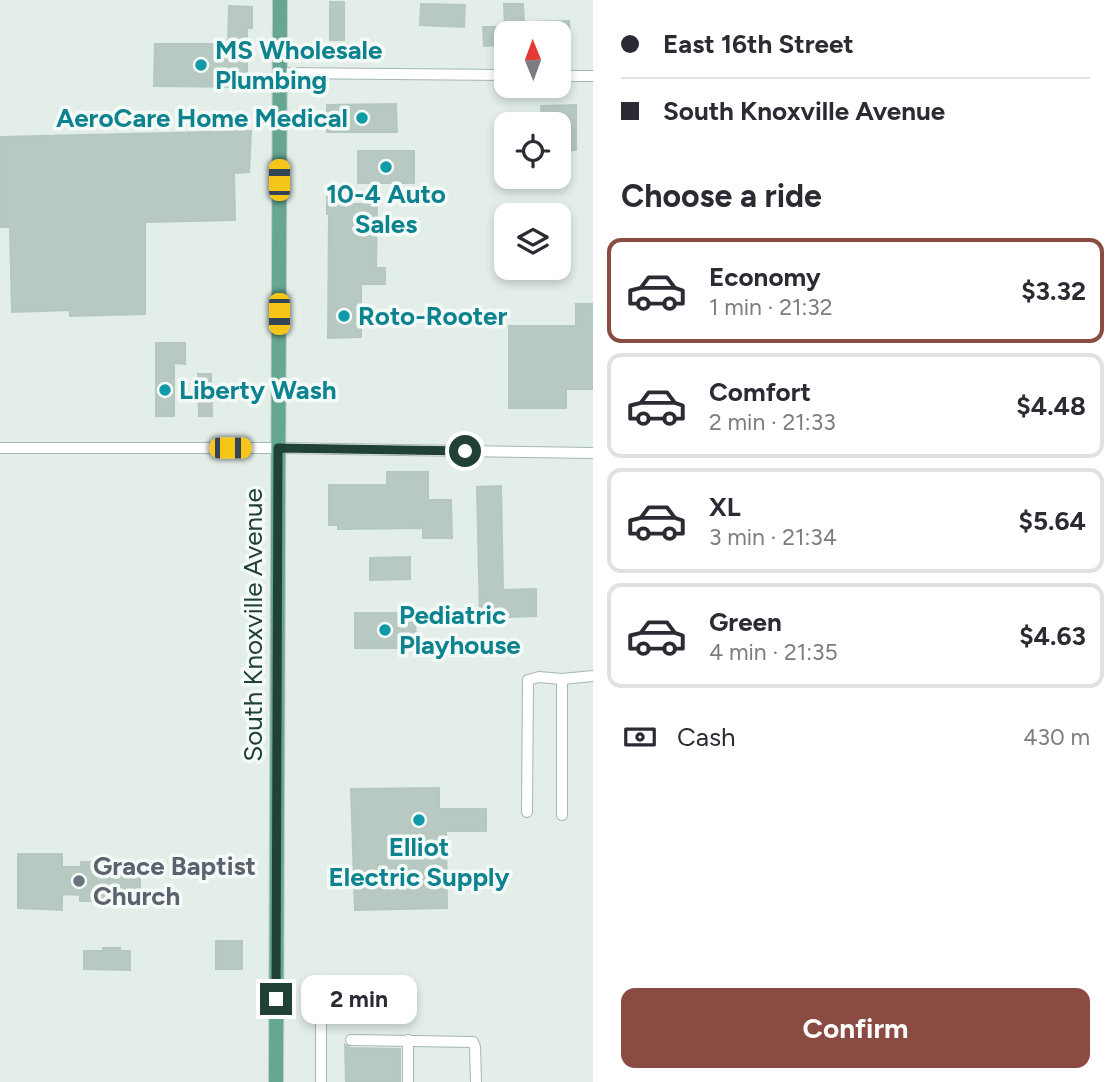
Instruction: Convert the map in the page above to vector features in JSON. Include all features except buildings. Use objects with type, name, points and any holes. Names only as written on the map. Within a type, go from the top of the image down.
[{"type":"main road","name":"South Knoxville Avenue","points":[[276,1082],[280,0]]},
{"type":"street","points":[[279,73],[494,75]]},
{"type":"street","points":[[571,76],[593,76]]},
{"type":"street","points":[[0,448],[278,448],[593,453]]},
{"type":"street","points":[[527,812],[528,680],[539,677],[562,679],[593,676]]},
{"type":"street","points":[[562,679],[562,815]]},
{"type":"street","points":[[321,1014],[321,1082]]},
{"type":"street","points":[[351,1040],[473,1042],[476,1082]]},
{"type":"street","points":[[408,1040],[408,1082]]},
{"type":"place","name":"MS Wholesale Plumbing","points":[[201,65]]},
{"type":"place","name":"AeroCare Home Medical","points":[[362,118]]},
{"type":"place","name":"10-4 Auto Sales","points":[[386,167]]},
{"type":"place","name":"Roto-Rooter","points":[[344,316]]},
{"type":"place","name":"Liberty Wash","points":[[165,390]]},
{"type":"place","name":"Pediatric Playhouse","points":[[385,630]]},
{"type":"place","name":"Elliot Electric Supply","points":[[419,820]]},
{"type":"place","name":"Grace Baptist Church","points":[[79,881]]},
{"type":"route","points":[[276,999],[278,448],[465,451]]}]
